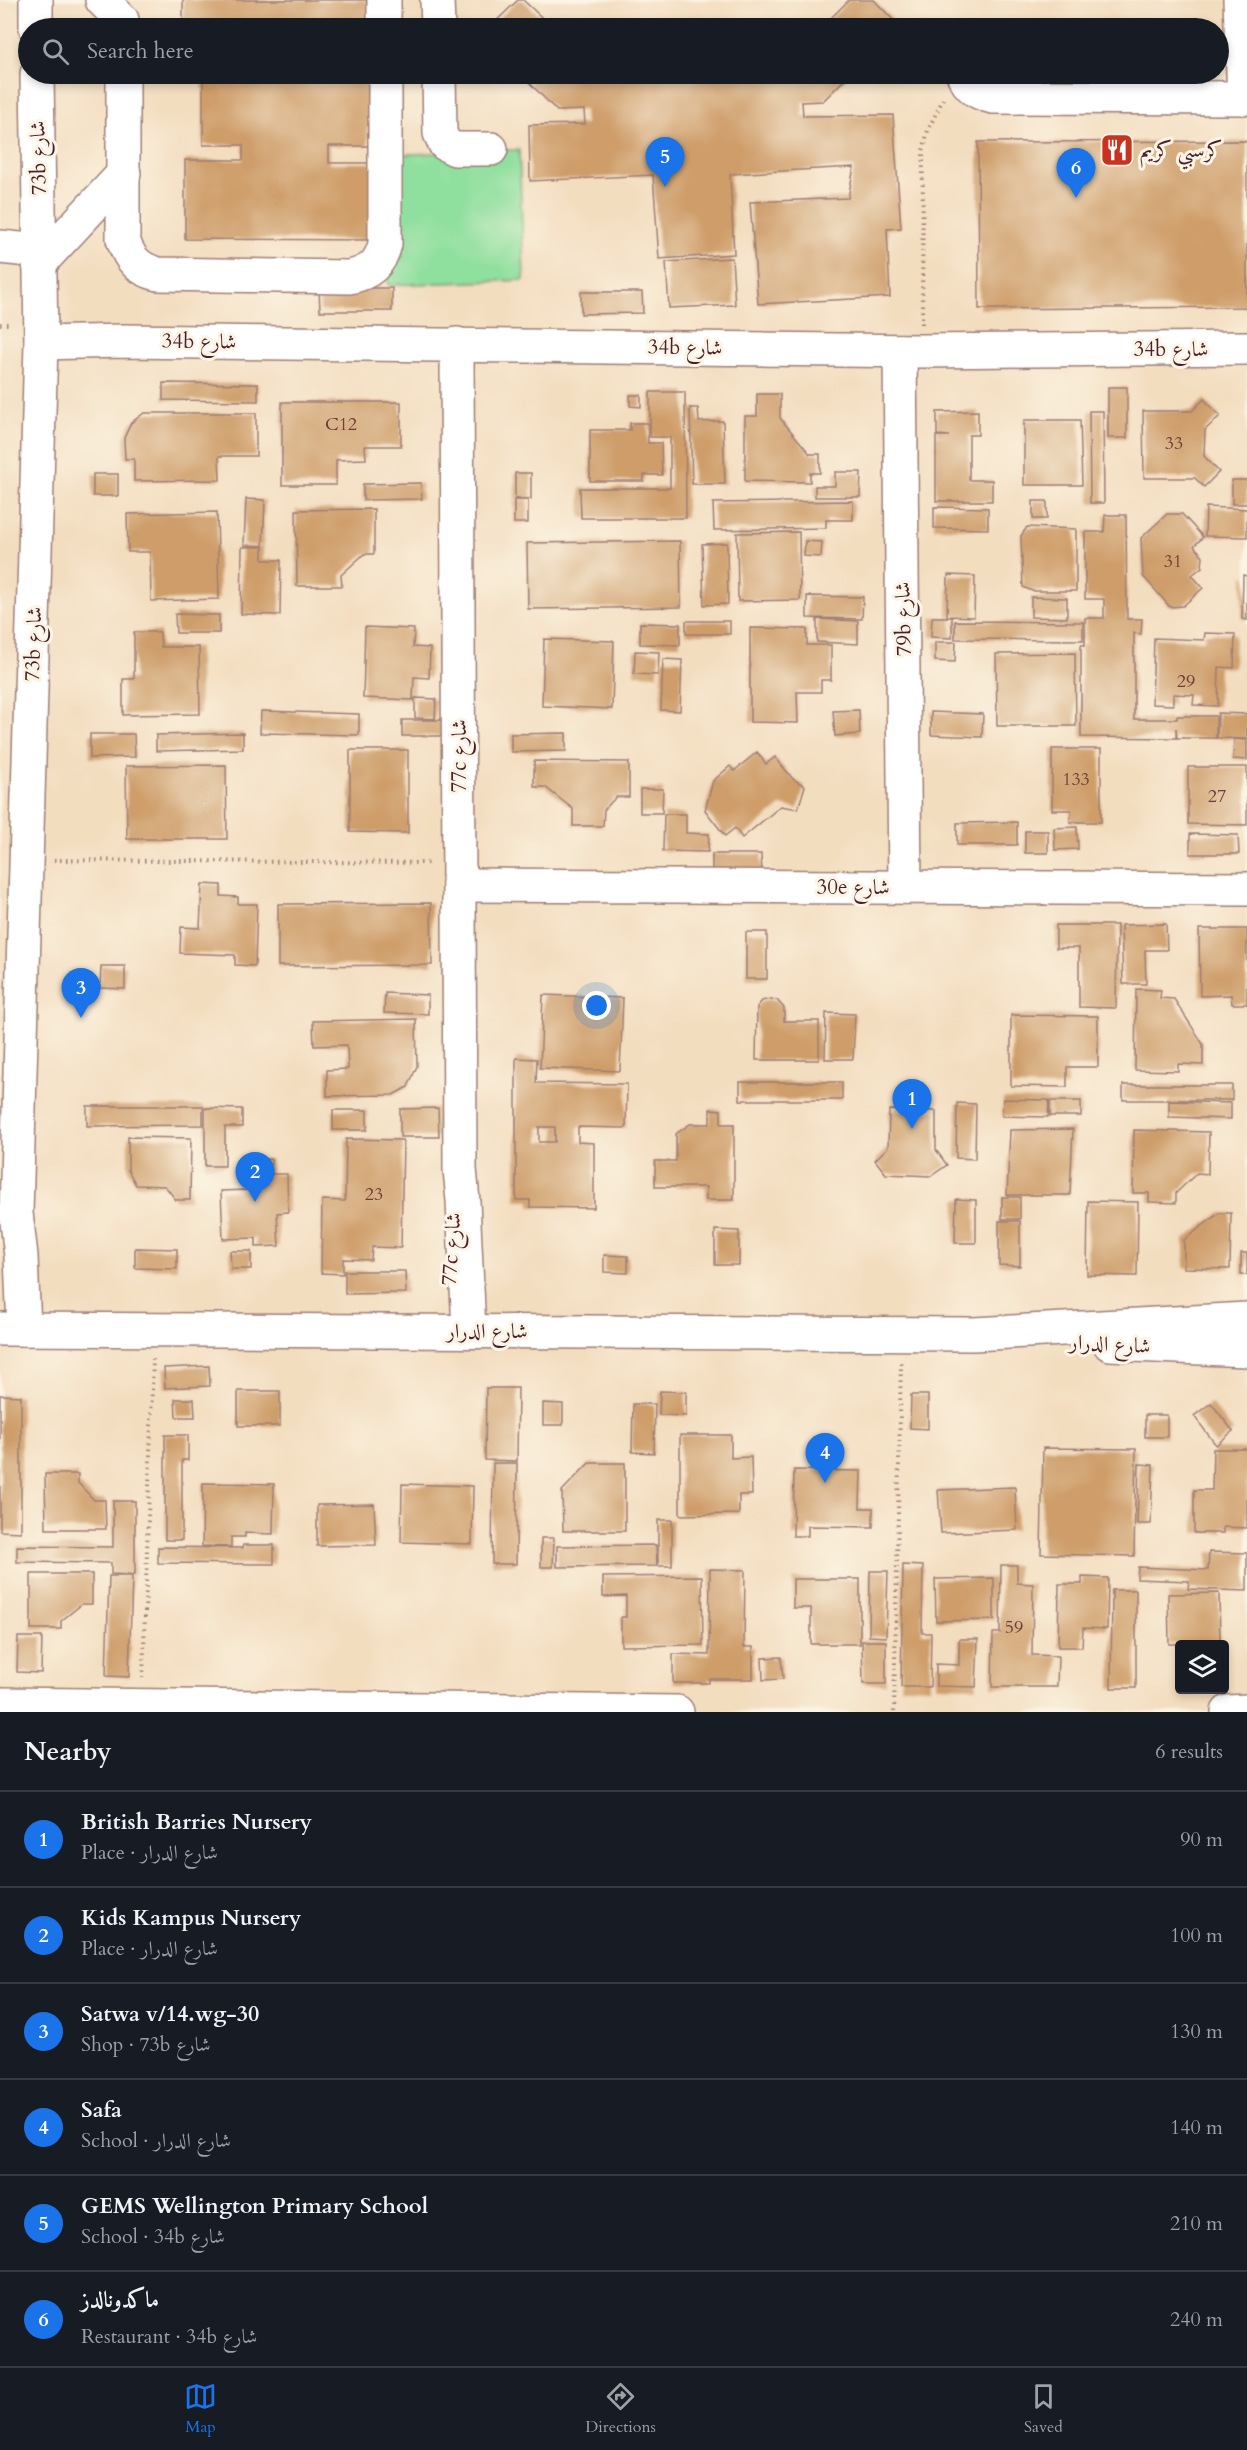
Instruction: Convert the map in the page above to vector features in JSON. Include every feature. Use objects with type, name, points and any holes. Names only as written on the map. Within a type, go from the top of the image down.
[{"type":"street","points":[[36,0],[36,18]]},
{"type":"street","points":[[384,0],[384,18]]},
{"type":"street","points":[[437,0],[438,18]]},
{"type":"street","points":[[954,84],[993,97],[1246,98],[1240,0]]},
{"type":"street","name":"73b شارع","points":[[8,1326],[21,1256],[16,1214],[16,875],[41,334],[37,84]]},
{"type":"street","points":[[123,84],[123,240],[134,263],[145,271],[158,274],[349,277],[363,274],[374,267],[382,257],[386,244],[385,84]]},
{"type":"street","points":[[439,84],[440,133],[445,144],[455,149],[490,148]]},
{"type":"street","points":[[0,247],[39,257],[124,173]]},
{"type":"street","name":"34b شارع","points":[[41,334],[83,330],[123,340],[911,351],[1247,348]]},
{"type":"street","name":"77c شارع","points":[[457,344],[460,1169],[454,1200],[458,1331]]},
{"type":"street","name":"79b شارع","points":[[906,887],[911,351]]},
{"type":"street","name":"30e شارع","points":[[459,874],[906,887],[1247,889]]},
{"type":"street","name":"شارع الدرار","points":[[8,1326],[973,1334],[1247,1319]]},
{"type":"street","name":"شارع الدرار","points":[[973,1334],[1043,1341],[1247,1350]]},
{"type":"street","points":[[0,1704],[33,1708],[142,1706],[677,1712]]},
{"type":"street","points":[[1228,1712],[1247,1711]]},
{"type":"path","points":[[911,351],[923,150],[928,130],[954,84]]},
{"type":"path","points":[[16,875],[459,874]]},
{"type":"path","points":[[142,1706],[154,1328]]},
{"type":"path","points":[[894,1712],[902,1334]]},
{"type":"green space","points":[[519,150],[524,280],[388,285],[383,155]]},
{"type":"building","points":[[183,0],[376,0],[376,18],[183,18]]},
{"type":"building","points":[[518,0],[523,0],[542,18],[499,18]]},
{"type":"building","points":[[849,0],[874,0],[891,18],[831,18]]},
{"type":"building","points":[[203,84],[368,84],[368,146],[329,146],[329,163],[378,163],[377,240],[185,239],[185,160],[243,160],[243,145],[203,145]]},
{"type":"building","points":[[531,84],[840,84],[823,101],[802,102],[803,116],[893,115],[901,228],[887,229],[890,297],[758,304],[750,202],[848,198],[854,167],[730,174],[734,254],[659,259],[653,175],[530,181],[529,125],[585,124],[584,110],[557,111]]},
{"type":"building","points":[[1247,141],[1247,307],[979,309],[978,142]]},
{"type":"building","points":[[732,258],[735,305],[669,308],[666,262]]},
{"type":"building","points":[[319,288],[392,288],[392,311],[320,311]]},
{"type":"building","points":[[581,292],[642,292],[643,313],[581,314]]},
{"type":"building","points":[[163,383],[258,384],[258,401],[163,400]]},
{"type":"building","points":[[1108,387],[1127,387],[1127,438],[1108,438]]},
{"type":"building","points":[[650,392],[685,392],[686,518],[581,518],[580,488],[670,488],[670,437],[650,437]]},
{"type":"building","points":[[757,394],[780,394],[780,418],[810,454],[820,454],[820,473],[810,473],[810,482],[745,481],[745,416],[757,416]]},
{"type":"building","points":[[630,395],[641,395],[641,407],[630,406]]},
{"type":"building","points":[[1204,399],[1220,416],[1205,430],[1204,456],[1219,472],[1204,487],[1195,478],[1144,478],[1143,411],[1192,411]]},
{"type":"building","points":[[282,402],[401,402],[401,446],[365,446],[366,459],[336,460],[336,485],[282,485]]},
{"type":"building","points":[[690,408],[698,408],[699,422],[723,421],[725,484],[692,484]]},
{"type":"building","points":[[978,411],[978,435],[969,435],[969,480],[992,480],[992,501],[936,501],[936,436],[949,436],[937,435],[937,412]]},
{"type":"building","points":[[1089,411],[1103,411],[1104,503],[1090,503]]},
{"type":"building","points":[[144,413],[256,413],[256,456],[219,456],[220,480],[134,481],[134,459],[125,459],[124,438],[131,423]]},
{"type":"building","points":[[1024,420],[1080,420],[1082,485],[1024,485]]},
{"type":"building","points":[[630,423],[648,423],[648,443],[661,443],[662,475],[644,475],[644,481],[590,481],[590,430],[630,430]]},
{"type":"building","points":[[835,472],[861,472],[860,497],[815,497],[815,486],[835,486]]},
{"type":"building","points":[[515,473],[531,473],[531,499],[515,499]]},
{"type":"building","points":[[93,474],[118,474],[118,496],[93,496]]},
{"type":"building","points":[[1232,480],[1247,480],[1247,504],[1232,504]]},
{"type":"building","points":[[421,483],[422,499],[363,500],[363,484]]},
{"type":"building","points":[[246,499],[265,500],[263,546],[244,545]]},
{"type":"building","points":[[514,500],[528,500],[528,523],[514,523]]},
{"type":"building","points":[[853,501],[853,520],[826,520],[826,528],[714,530],[713,503]]},
{"type":"building","points":[[1033,501],[1047,501],[1047,519],[1033,519]]},
{"type":"building","points":[[934,507],[988,508],[988,529],[934,528]]},
{"type":"building","points":[[1206,507],[1247,509],[1247,537],[1205,536]]},
{"type":"building","points":[[374,509],[374,554],[364,554],[341,575],[342,586],[297,586],[296,510]]},
{"type":"building","points":[[217,512],[219,599],[151,601],[150,552],[128,552],[127,514]]},
{"type":"building","points":[[1167,514],[1182,514],[1203,537],[1194,546],[1203,556],[1202,567],[1192,575],[1203,588],[1183,606],[1170,607],[1143,576],[1141,538]]},
{"type":"building","points":[[1105,515],[1126,515],[1127,619],[1142,619],[1141,634],[1134,633],[1134,719],[1216,716],[1216,738],[1177,738],[1176,728],[1176,738],[1081,737],[1081,645],[1085,645],[1085,618],[1104,618],[1104,599],[1085,599],[1085,532],[1104,532]]},
{"type":"building","points":[[1027,527],[1076,529],[1076,591],[1032,591],[1023,587],[1021,536]]},
{"type":"building","points":[[799,532],[800,600],[738,601],[737,533]]},
{"type":"building","points":[[680,541],[681,607],[528,609],[527,543]]},
{"type":"building","points":[[805,541],[822,542],[821,557],[804,556]]},
{"type":"building","points":[[727,543],[728,604],[704,605],[702,544]]},
{"type":"building","points":[[242,547],[263,547],[263,560],[281,560],[280,615],[241,614]]},
{"type":"building","points":[[948,575],[975,576],[974,617],[947,616]]},
{"type":"building","points":[[1243,575],[1247,576],[1247,620],[1242,619]]},
{"type":"building","points":[[807,596],[863,597],[862,619],[807,618]]},
{"type":"building","points":[[1031,597],[1067,598],[1067,618],[1031,617]]},
{"type":"building","points":[[175,614],[219,615],[219,633],[176,633]]},
{"type":"building","points":[[932,617],[952,617],[952,638],[931,637]]},
{"type":"building","points":[[817,619],[858,621],[858,644],[817,642]]},
{"type":"building","points":[[686,621],[730,621],[730,634],[686,634]]},
{"type":"building","points":[[955,621],[1083,622],[1083,640],[955,639]]},
{"type":"building","points":[[640,623],[680,624],[680,645],[640,644]]},
{"type":"building","points":[[365,627],[414,629],[413,647],[430,648],[429,678],[414,677],[413,700],[363,698]]},
{"type":"building","points":[[750,628],[807,629],[807,645],[831,645],[831,680],[821,680],[821,692],[797,692],[798,723],[750,722]]},
{"type":"building","points":[[134,632],[160,632],[161,647],[199,647],[200,714],[123,715],[123,679],[134,679]]},
{"type":"building","points":[[1205,633],[1235,634],[1234,668],[1219,667],[1218,706],[1193,705],[1194,695],[1173,694],[1173,705],[1152,704],[1154,638],[1204,640]]},
{"type":"building","points":[[544,639],[614,641],[612,709],[542,706]]},
{"type":"building","points":[[935,642],[956,642],[955,662],[935,661]]},
{"type":"building","points":[[635,651],[659,652],[658,675],[634,674]]},
{"type":"building","points":[[1075,653],[1076,726],[997,726],[996,654]]},
{"type":"building","points":[[663,659],[682,660],[680,711],[661,710]]},
{"type":"building","points":[[415,698],[436,699],[435,719],[415,718]]},
{"type":"building","points":[[859,710],[860,734],[835,736],[833,711]]},
{"type":"building","points":[[261,711],[359,714],[359,735],[260,733]]},
{"type":"building","points":[[931,712],[983,714],[982,737],[931,735]]},
{"type":"building","points":[[1218,713],[1247,714],[1247,739],[1217,738]]},
{"type":"building","points":[[402,720],[442,720],[442,736],[402,736]]},
{"type":"building","points":[[243,733],[243,749],[156,751],[156,735]]},
{"type":"building","points":[[566,733],[566,751],[511,752],[511,734]]},
{"type":"building","points":[[90,734],[134,734],[135,757],[90,758]]},
{"type":"building","points":[[1234,739],[1247,740],[1247,760],[1233,759]]},
{"type":"building","points":[[1052,749],[1101,749],[1101,822],[1070,822],[1071,810],[1052,810]]},
{"type":"building","points":[[350,750],[408,750],[408,833],[350,832]]},
{"type":"building","points":[[757,752],[766,764],[775,757],[793,779],[805,786],[798,809],[781,806],[742,838],[735,828],[725,836],[705,810],[713,781],[730,766],[734,771]]},
{"type":"building","points":[[534,761],[629,762],[629,797],[616,797],[604,810],[603,826],[573,826],[573,809],[545,787],[534,787]]},
{"type":"building","points":[[226,765],[227,839],[127,839],[126,766]]},
{"type":"building","points":[[1188,767],[1247,767],[1247,825],[1188,824]]},
{"type":"building","points":[[640,789],[663,789],[662,813],[640,813]]},
{"type":"building","points":[[664,814],[686,814],[686,833],[709,834],[708,852],[663,851]]},
{"type":"building","points":[[1017,822],[1017,845],[957,845],[957,823]]},
{"type":"building","points":[[1077,827],[1078,849],[1055,850],[1054,828]]},
{"type":"building","points":[[1025,831],[1048,831],[1048,853],[1025,853]]},
{"type":"building","points":[[1190,834],[1238,835],[1239,854],[1190,854]]},
{"type":"building","points":[[712,854],[761,854],[762,873],[712,873]]},
{"type":"building","points":[[202,884],[221,885],[221,896],[238,897],[238,904],[257,904],[255,966],[235,965],[235,955],[180,953],[181,927],[200,928]]},
{"type":"building","points":[[431,903],[432,965],[278,966],[278,904]]},
{"type":"building","points":[[1166,924],[1167,950],[1145,950],[1146,984],[1123,984],[1121,925]]},
{"type":"building","points":[[1056,925],[1117,925],[1116,1008],[1079,1007],[1079,948],[1056,948]]},
{"type":"building","points":[[1199,929],[1247,929],[1247,1004],[1232,1004],[1231,995],[1200,996]]},
{"type":"building","points":[[746,932],[767,932],[767,979],[746,979]]},
{"type":"building","points":[[101,966],[125,966],[125,989],[100,988]]},
{"type":"building","points":[[1136,989],[1161,990],[1160,998],[1174,999],[1203,1044],[1203,1065],[1178,1064],[1178,1071],[1135,1070]]},
{"type":"building","points":[[385,993],[428,995],[428,1014],[384,1013]]},
{"type":"building","points":[[543,995],[623,998],[620,1071],[540,1068]]},
{"type":"building","points":[[777,1000],[784,1008],[784,1021],[819,1021],[819,1060],[756,1060],[757,1007],[762,1001]]},
{"type":"building","points":[[826,1013],[855,1014],[853,1059],[825,1059]]},
{"type":"building","points":[[1011,1015],[1098,1016],[1098,1067],[1067,1067],[1067,1087],[1011,1086]]},
{"type":"building","points":[[416,1019],[417,1066],[408,1087],[393,1095],[327,1096],[327,1070],[348,1069],[347,1045],[314,1046],[313,1021]]},
{"type":"building","points":[[516,1058],[537,1059],[536,1083],[627,1084],[626,1128],[578,1127],[578,1142],[594,1143],[594,1208],[530,1207],[530,1200],[516,1200]],"holes":[[[539,1127],[555,1127],[555,1142],[539,1142]]]},
{"type":"building","points":[[740,1082],[842,1082],[842,1100],[740,1100]]},
{"type":"building","points":[[1123,1085],[1232,1085],[1232,1100],[1123,1100]]},
{"type":"building","points":[[1003,1099],[1049,1100],[1048,1117],[1002,1116]]},
{"type":"building","points":[[1050,1101],[1081,1101],[1081,1116],[1050,1116]]},
{"type":"building","points":[[1169,1101],[1231,1103],[1231,1119],[1169,1117]]},
{"type":"building","points":[[957,1103],[976,1104],[975,1159],[956,1158]]},
{"type":"building","points":[[87,1106],[203,1106],[203,1125],[87,1126]]},
{"type":"building","points":[[205,1108],[242,1109],[242,1127],[225,1127],[225,1166],[205,1166]]},
{"type":"building","points":[[438,1108],[439,1137],[400,1137],[400,1109]]},
{"type":"building","points":[[710,1109],[721,1110],[721,1124],[734,1124],[734,1200],[706,1200],[706,1187],[655,1187],[655,1161],[676,1161],[676,1134],[690,1124],[710,1124]]},
{"type":"building","points":[[333,1110],[367,1110],[367,1130],[333,1130]]},
{"type":"building","points":[[889,1110],[936,1111],[936,1150],[947,1165],[931,1176],[886,1174],[875,1160],[888,1147]]},
{"type":"building","points":[[1073,1129],[1070,1195],[1007,1195],[1010,1130]]},
{"type":"building","points":[[1134,1130],[1209,1132],[1208,1174],[1197,1173],[1176,1193],[1176,1203],[1149,1202],[1149,1193],[1133,1193]]},
{"type":"building","points":[[128,1137],[191,1138],[190,1200],[176,1200],[165,1186],[136,1185],[128,1170]]},
{"type":"building","points":[[346,1139],[403,1140],[401,1248],[372,1247],[371,1260],[343,1259],[343,1274],[321,1273],[322,1200],[345,1201]]},
{"type":"building","points":[[271,1159],[271,1174],[287,1174],[288,1212],[277,1213],[279,1246],[256,1247],[256,1238],[223,1239],[221,1191],[247,1190],[246,1160]]},
{"type":"building","points":[[1002,1197],[1020,1197],[1020,1219],[1002,1219]]},
{"type":"building","points":[[956,1199],[976,1200],[976,1243],[955,1243]]},
{"type":"building","points":[[1088,1201],[1138,1202],[1137,1276],[1087,1275]]},
{"type":"building","points":[[1219,1213],[1231,1213],[1230,1269],[1184,1268],[1184,1240]]},
{"type":"building","points":[[999,1221],[1020,1221],[1020,1266],[999,1265]]},
{"type":"building","points":[[715,1230],[739,1231],[739,1265],[715,1265]]},
{"type":"building","points":[[135,1248],[177,1249],[177,1269],[135,1268]]},
{"type":"building","points":[[230,1251],[251,1251],[251,1269],[231,1269]]},
{"type":"building","points":[[1241,1253],[1247,1253],[1247,1275],[1241,1275]]},
{"type":"building","points":[[604,1255],[628,1256],[628,1273],[604,1272]]},
{"type":"building","points":[[345,1271],[405,1271],[406,1293],[345,1294]]},
{"type":"building","points":[[209,1366],[210,1386],[165,1388],[164,1368]]},
{"type":"building","points":[[486,1388],[518,1388],[517,1461],[485,1460]]},
{"type":"building","points":[[238,1391],[280,1391],[280,1426],[238,1426]]},
{"type":"building","points":[[660,1391],[686,1392],[686,1416],[659,1415]]},
{"type":"building","points":[[0,1395],[21,1396],[21,1532],[0,1531]]},
{"type":"building","points":[[911,1395],[928,1395],[928,1429],[910,1428]]},
{"type":"building","points":[[175,1399],[194,1399],[195,1417],[176,1417]]},
{"type":"building","points":[[543,1403],[563,1404],[563,1425],[543,1425]]},
{"type":"building","points":[[1211,1403],[1233,1431],[1216,1445],[1194,1416]]},
{"type":"building","points":[[633,1404],[655,1404],[654,1453],[632,1452]]},
{"type":"building","points":[[1145,1415],[1167,1415],[1167,1437],[1145,1437]]},
{"type":"building","points":[[165,1435],[188,1435],[188,1460],[182,1460],[182,1540],[165,1540]]},
{"type":"building","points":[[680,1435],[731,1435],[731,1458],[751,1457],[752,1495],[739,1495],[739,1514],[680,1515]]},
{"type":"building","points":[[1043,1448],[1136,1449],[1134,1556],[1041,1554]]},
{"type":"building","points":[[1213,1449],[1247,1449],[1247,1528],[1223,1527],[1223,1533],[1194,1533],[1194,1490],[1212,1490]]},
{"type":"building","points":[[493,1463],[517,1463],[516,1564],[492,1564]]},
{"type":"building","points":[[589,1463],[625,1463],[625,1531],[563,1531],[562,1491]]},
{"type":"building","points":[[1139,1464],[1153,1465],[1151,1524],[1137,1524]]},
{"type":"building","points":[[794,1470],[861,1471],[860,1508],[873,1508],[873,1527],[808,1526],[808,1536],[793,1536]]},
{"type":"building","points":[[45,1474],[78,1474],[78,1483],[94,1500],[105,1500],[106,1529],[46,1529]]},
{"type":"building","points":[[203,1483],[274,1484],[273,1534],[245,1533],[245,1537],[231,1537],[231,1547],[202,1546]]},
{"type":"building","points":[[402,1484],[473,1486],[472,1544],[401,1542]]},
{"type":"building","points":[[1015,1487],[1017,1530],[941,1533],[938,1490]]},
{"type":"building","points":[[113,1501],[135,1501],[135,1575],[111,1574],[111,1563],[17,1562],[17,1546],[113,1547]]},
{"type":"building","points":[[374,1504],[376,1545],[317,1546],[317,1505]]},
{"type":"building","points":[[658,1520],[672,1520],[672,1566],[658,1566]]},
{"type":"building","points":[[541,1538],[554,1538],[553,1567],[541,1567]]},
{"type":"building","points":[[243,1545],[274,1545],[274,1564],[158,1563],[158,1547],[242,1548]]},
{"type":"building","points":[[656,1545],[657,1566],[557,1567],[557,1546]]},
{"type":"building","points":[[1209,1552],[1247,1553],[1247,1591],[1188,1589],[1189,1581],[1137,1579],[1138,1567],[1208,1570]]},
{"type":"building","points":[[903,1565],[923,1566],[922,1633],[931,1633],[930,1687],[901,1687]]},
{"type":"building","points":[[1001,1565],[1017,1565],[1017,1583],[1033,1584],[1032,1655],[1058,1656],[1057,1687],[992,1687],[993,1633],[1000,1633]]},
{"type":"building","points":[[710,1569],[745,1570],[744,1647],[753,1647],[753,1679],[709,1679],[709,1683],[673,1683],[673,1654],[709,1655]]},
{"type":"building","points":[[870,1571],[888,1571],[886,1637],[869,1636]]},
{"type":"building","points":[[31,1574],[92,1574],[92,1604],[82,1604],[61,1621],[61,1629],[31,1629]]},
{"type":"building","points":[[109,1576],[132,1576],[129,1677],[106,1676]]},
{"type":"building","points":[[702,1576],[703,1645],[621,1646],[621,1617],[626,1617],[626,1596],[603,1597],[603,1577]]},
{"type":"building","points":[[1082,1577],[1108,1578],[1107,1629],[1083,1628],[1082,1647],[1058,1647],[1059,1584],[1082,1584]]},
{"type":"building","points":[[994,1578],[994,1620],[936,1621],[935,1579]]},
{"type":"building","points":[[793,1579],[860,1579],[860,1644],[811,1644],[811,1608],[793,1608]]},
{"type":"building","points":[[1112,1590],[1136,1590],[1136,1688],[1111,1688]]},
{"type":"building","points":[[1219,1593],[1220,1640],[1175,1640],[1175,1644],[1169,1644],[1168,1594]]},
{"type":"building","points":[[18,1637],[42,1637],[41,1673],[17,1672]]},
{"type":"building","points":[[959,1639],[978,1639],[976,1687],[936,1686],[936,1664],[959,1665]]},
{"type":"building","points":[[862,1641],[886,1641],[886,1684],[863,1684]]},
{"type":"building","points":[[781,1657],[783,1679],[763,1680],[762,1658]]},
{"type":"place","name":"كرسبي كريم","points":[[1117,150]]},
{"type":"place","name":"GEMS Wellington Primary School","points":[[665,187]]},
{"type":"place","name":"ماكدونالدز","points":[[1076,198]]},
{"type":"place","name":"Satwa v/14.wg-30","points":[[81,1018]]},
{"type":"place","name":"British Barries Nursery","points":[[912,1129]]},
{"type":"place","name":"Kids Kampus Nursery","points":[[255,1202]]},
{"type":"place","name":"Safa","points":[[825,1483]]}]
